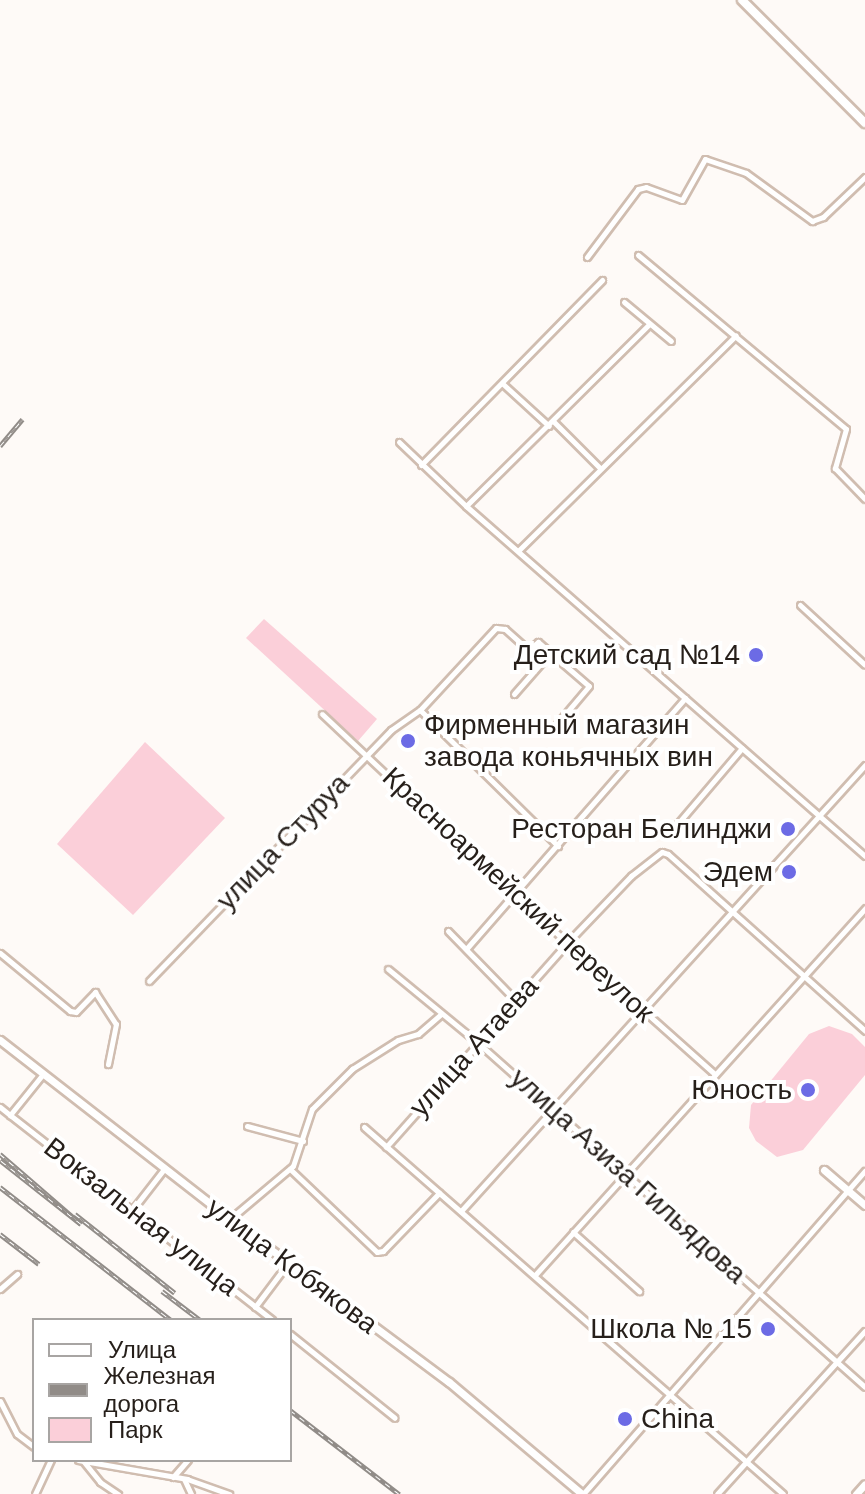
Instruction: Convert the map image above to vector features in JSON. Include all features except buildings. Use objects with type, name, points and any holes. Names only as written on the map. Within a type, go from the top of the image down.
[{"type":"main road","points":[[742,0],[865,123]]},
{"type":"street","points":[[587,257],[638,189],[646,187],[682,200],[705,159],[746,173],[812,221],[823,217],[865,177]]},
{"type":"street","points":[[638,255],[846,429],[835,468],[865,499]]},
{"type":"street","points":[[421,465],[602,280]]},
{"type":"street","points":[[624,302],[671,341]]},
{"type":"street","points":[[466,506],[649,324]]},
{"type":"street","points":[[519,550],[736,335]]},
{"type":"street","points":[[503,384],[600,468]]},
{"type":"street","points":[[399,442],[466,506],[865,856]]},
{"type":"street","points":[[800,605],[865,665]]},
{"type":"street","name":"улица Стуруа","points":[[149,981],[391,730],[420,710],[496,628],[505,629],[524,646],[532,647],[538,642],[550,653]]},
{"type":"street","points":[[514,694],[550,653],[589,686],[550,732]]},
{"type":"street","points":[[467,948],[685,698]]},
{"type":"street","points":[[420,710],[558,846]]},
{"type":"street","name":"Красноармейский переулок","points":[[322,714],[515,896],[715,1074]]},
{"type":"street","points":[[668,835],[742,748]]},
{"type":"street","points":[[461,1211],[865,765]]},
{"type":"street","name":"улица Атаева","points":[[386,1147],[515,1000],[645,863],[662,852],[668,854],[732,911]]},
{"type":"street","points":[[535,1275],[865,908]]},
{"type":"street","points":[[732,911],[865,1031]]},
{"type":"street","points":[[448,931],[515,1000]]},
{"type":"street","points":[[0,953],[70,1011],[76,1012],[95,992],[116,1024],[108,1064]]},
{"type":"street","name":"улица Азиза Гильядова","points":[[388,969],[477,1042],[865,1387]]},
{"type":"street","points":[[230,1219],[290,1169],[303,1141],[312,1109],[352,1069],[398,1040],[418,1034],[441,1014]]},
{"type":"street","name":"улица Кобякова","points":[[0,1040],[164,1169],[449,1382],[583,1494]]},
{"type":"street","points":[[10,1115],[43,1074]]},
{"type":"street","name":"Вокзальная улица","points":[[0,1107],[269,1318]]},
{"type":"street","points":[[247,1126],[303,1141]]},
{"type":"street","points":[[364,1127],[783,1494]]},
{"type":"street","points":[[133,1209],[164,1169]]},
{"type":"street","points":[[290,1169],[377,1252],[383,1251],[439,1193]]},
{"type":"street","points":[[824,1170],[865,1205]]},
{"type":"street","points":[[583,1494],[865,1171]]},
{"type":"street","points":[[573,1232],[639,1291]]},
{"type":"street","points":[[255,1307],[289,1262]]},
{"type":"street","points":[[0,1289],[17,1274]]},
{"type":"street","points":[[717,1494],[865,1331]]},
{"type":"street","points":[[292,1336],[395,1418]]},
{"type":"street","points":[[0,1401],[17,1434],[32,1445]]},
{"type":"street","points":[[35,1494],[50,1462]]},
{"type":"street","points":[[82,1462],[100,1482],[118,1494]]},
{"type":"street","points":[[87,1462],[184,1479],[229,1494]]},
{"type":"street","points":[[173,1477],[186,1462]]},
{"type":"street","points":[[184,1479],[191,1494]]},
{"type":"street","points":[[856,1494],[865,1484]]},
{"type":"green space","points":[[264,619],[377,719],[358,741],[246,638]]},
{"type":"green space","points":[[145,742],[225,818],[133,915],[57,844]]},
{"type":"green space","name":"Юность","points":[[829,1026],[852,1034],[865,1047],[865,1075],[803,1150],[777,1157],[756,1141],[749,1128],[751,1105],[809,1034]]},
{"type":"railway","points":[[0,446],[23,419]]},
{"type":"railway","points":[[0,1154],[81,1224],[0,1160]]},
{"type":"railway","points":[[0,1187],[168,1318]]},
{"type":"railway","points":[[75,1214],[175,1293]]},
{"type":"railway","points":[[0,1234],[39,1264]]},
{"type":"railway","points":[[162,1291],[197,1318]]},
{"type":"railway","points":[[292,1412],[399,1494]]},
{"type":"place","name":"Детский сад №14","points":[[756,655]]},
{"type":"place","name":"Фирменный магазин завода коньячных вин","points":[[408,741]]},
{"type":"place","name":"Ресторан Белинджи","points":[[788,829]]},
{"type":"place","name":"Эдем","points":[[789,872]]},
{"type":"place","name":"Юность","points":[[808,1090]]},
{"type":"place","name":"Школа № 15","points":[[768,1329]]},
{"type":"place","name":"China","points":[[625,1419]]}]
